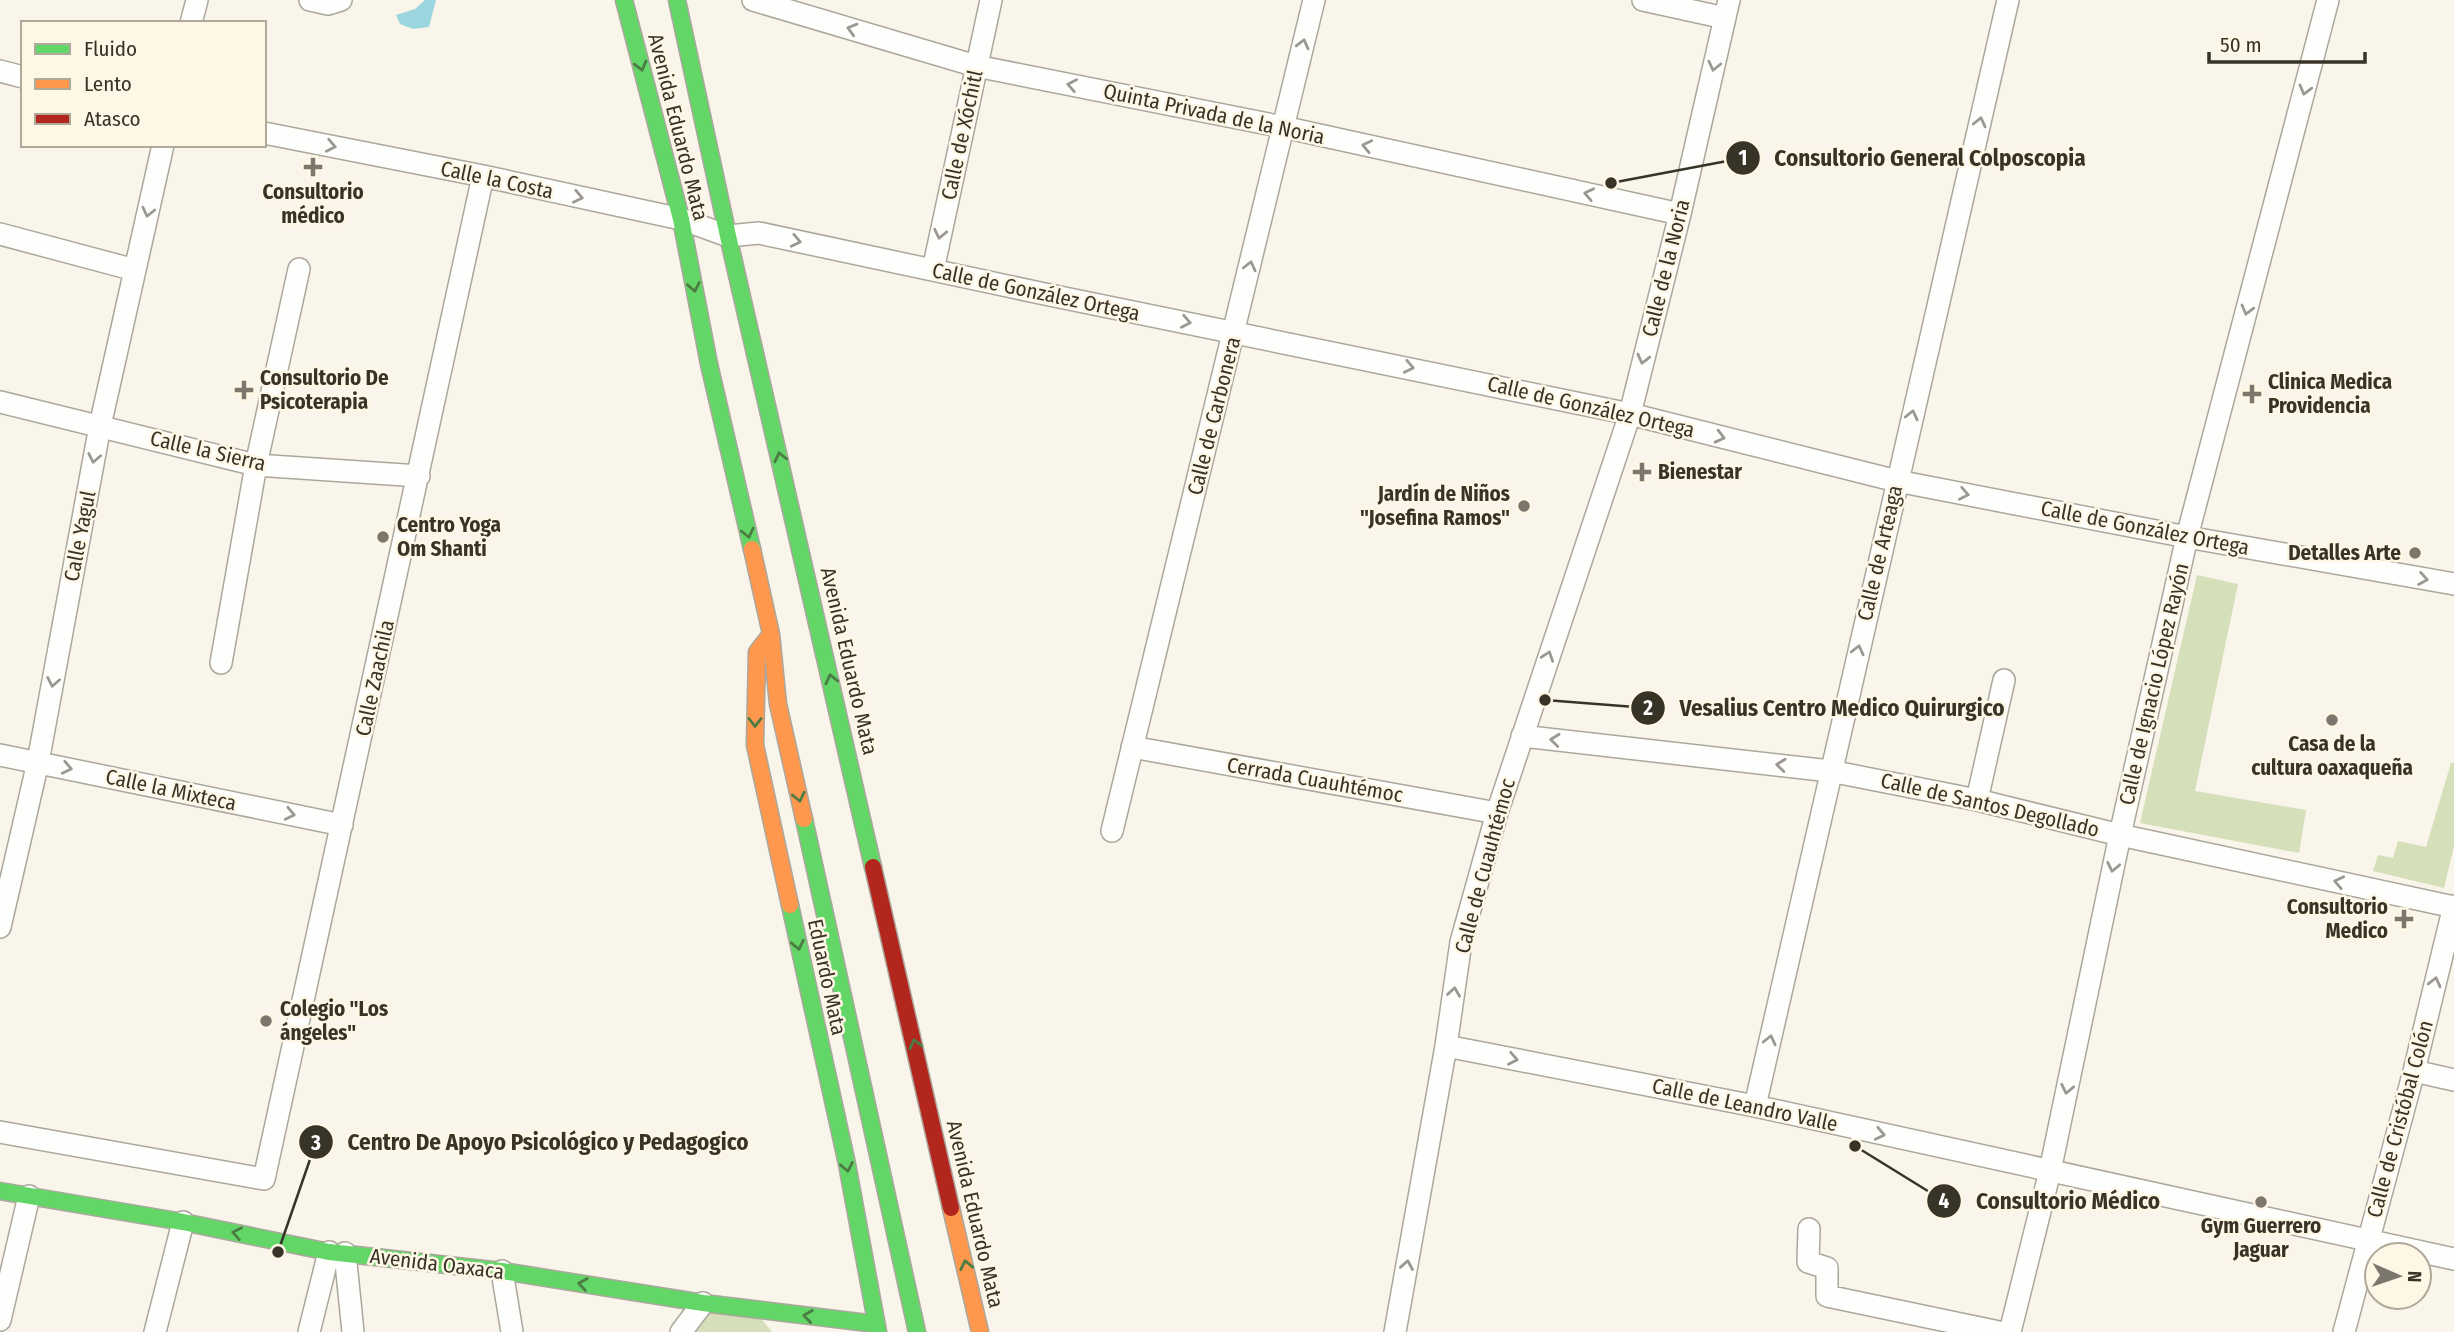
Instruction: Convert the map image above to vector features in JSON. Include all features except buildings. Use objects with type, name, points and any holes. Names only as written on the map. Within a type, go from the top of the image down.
[{"type":"main road","name":"Avenida Eduardo Mata","points":[[624,0],[681,219],[709,364],[771,634],[918,1332]]},
{"type":"main road","name":"Avenida Eduardo Mata","points":[[677,0],[728,236],[980,1332]]},
{"type":"main road","name":"Eduardo Mata","points":[[771,634],[757,652],[755,745],[847,1164],[877,1328]]},
{"type":"main road","points":[[818,702],[824,705],[832,725],[848,807],[868,836]]},
{"type":"main road","name":"Avenida Oaxaca","points":[[0,1191],[337,1252],[502,1271],[877,1328]]},
{"type":"street","points":[[192,21],[197,0]]},
{"type":"street","points":[[310,0],[327,4],[341,0]]},
{"type":"street","name":"Quinta Privada de la Noria","points":[[753,0],[976,66],[1283,127],[1679,214]]},
{"type":"street","name":"Calle de Xóchitl","points":[[933,271],[992,0]]},
{"type":"street","name":"Calle de Carbonera","points":[[1112,831],[1314,0]]},
{"type":"street","points":[[1643,0],[1727,9]]},
{"type":"street","name":"Calle de Arteaga","points":[[1755,1106],[2008,0]]},
{"type":"street","name":"Calle de Ignacio López Rayón","points":[[2010,1332],[2050,1171],[2120,835],[2187,537],[2328,0]]},
{"type":"street","name":"Calle de la Noria","points":[[1630,414],[1727,9]]},
{"type":"street","points":[[0,71],[21,76]]},
{"type":"street","name":"Calle la Costa","points":[[266,133],[483,176],[681,219],[728,236]]},
{"type":"street","name":"Calle Yagul","points":[[0,927],[38,762],[100,426],[163,147]]},
{"type":"street","name":"Calle Zaachila","points":[[0,1132],[264,1179],[483,176]]},
{"type":"street","name":"Calle de González Ortega","points":[[728,236],[759,233],[1630,414],[1897,481],[2187,537],[2454,584]]},
{"type":"street","points":[[0,234],[135,270]]},
{"type":"street","points":[[221,663],[256,464],[299,269]]},
{"type":"street","name":"Calle la Sierra","points":[[0,402],[256,464],[419,476]]},
{"type":"street","name":"Calle de Cuauhtémoc","points":[[1395,1332],[1446,1046],[1461,942],[1497,813],[1630,414]]},
{"type":"street","points":[[1977,800],[2004,680]]},
{"type":"street","name":"Calle de Santos Degollado","points":[[1522,736],[1830,771],[1977,800],[2120,835],[2454,906]]},
{"type":"street","name":"Cerrada Cuauhtémoc","points":[[1132,747],[1497,813]]},
{"type":"street","name":"Calle la Mixteca","points":[[0,755],[342,825]]},
{"type":"street","name":"Calle de Cristóbal Colón","points":[[2368,1241],[2414,1071],[2454,906]]},
{"type":"street","name":"Calle de Leandro Valle","points":[[1446,1046],[1755,1106],[2368,1241]]},
{"type":"street","points":[[2414,1071],[2454,1080]]},
{"type":"street","points":[[0,1320],[29,1196]]},
{"type":"street","points":[[155,1332],[183,1222]]},
{"type":"street","points":[[1809,1229],[1808,1262],[1827,1268],[1827,1296],[2000,1332]]},
{"type":"street","points":[[309,1332],[337,1252]]},
{"type":"street","points":[[337,1252],[353,1332]]},
{"type":"street","name":"Calle de Leandro Valle","points":[[2433,1255],[2454,1259]]},
{"type":"street","name":"Calle de Cristóbal Colón","points":[[2344,1332],[2363,1260]]},
{"type":"street","points":[[502,1271],[512,1332]]},
{"type":"street","points":[[681,1332],[703,1303]]},
{"type":"street","points":[[757,1309],[775,1332]]},
{"type":"green space","points":[[2197,575],[2238,584],[2195,791],[2306,810],[2299,853],[2140,823]]},
{"type":"green space","points":[[2451,763],[2454,763],[2454,846],[2444,888],[2373,871],[2378,855],[2393,858],[2398,841],[2426,847]]},
{"type":"green space","points":[[706,1304],[756,1312],[772,1332],[685,1332]]},
{"type":"water","points":[[425,0],[436,0],[429,27],[413,29],[400,24],[396,15],[415,9]]},
{"type":"traffic: fast","points":[[624,0],[681,219],[709,364],[752,549]]},
{"type":"traffic: fast","points":[[677,0],[728,236],[873,867]]},
{"type":"traffic: fast","points":[[804,819],[917,1332]]},
{"type":"traffic: fast","points":[[790,905],[847,1164],[878,1332]]},
{"type":"traffic: fast","points":[[0,1191],[183,1222],[329,1252],[502,1271],[703,1303],[876,1324]]},
{"type":"traffic: slow","points":[[752,549],[771,634],[778,704],[804,819]]},
{"type":"traffic: slow","points":[[771,634],[757,652],[755,745],[790,905]]},
{"type":"traffic: slow","points":[[951,1208],[980,1332]]},
{"type":"traffic: jam","points":[[873,867],[951,1208]]},
{"type":"place","name":"Consultorio médico","points":[[313,167]]},
{"type":"place","name":"Consultorio General Colposcopia","points":[[1611,183]]},
{"type":"place","name":"Consultorio De Psicoterapia","points":[[244,390]]},
{"type":"place","name":"Clinica Medica Providencia","points":[[2252,394]]},
{"type":"place","name":"Bienestar","points":[[1642,472]]},
{"type":"place","name":"Jardín de Niños \"Josefina Ramos\"","points":[[1524,506]]},
{"type":"place","name":"Centro Yoga Om Shanti","points":[[383,537]]},
{"type":"place","name":"Detalles Arte","points":[[2415,553]]},
{"type":"place","name":"Vesalius Centro Medico Quirurgico","points":[[1545,700]]},
{"type":"place","name":"Casa de la cultura oaxaqueña","points":[[2332,720]]},
{"type":"place","name":"Consultorio Medico","points":[[2404,919]]},
{"type":"place","name":"Colegio \"Los ángeles\"","points":[[266,1021]]},
{"type":"place","name":"Consultorio Médico","points":[[1855,1146]]},
{"type":"place","name":"Gym Guerrero Jaguar","points":[[2261,1202]]},
{"type":"place","name":"Centro De Apoyo Psicológico y Pedagogico","points":[[278,1252]]}]
